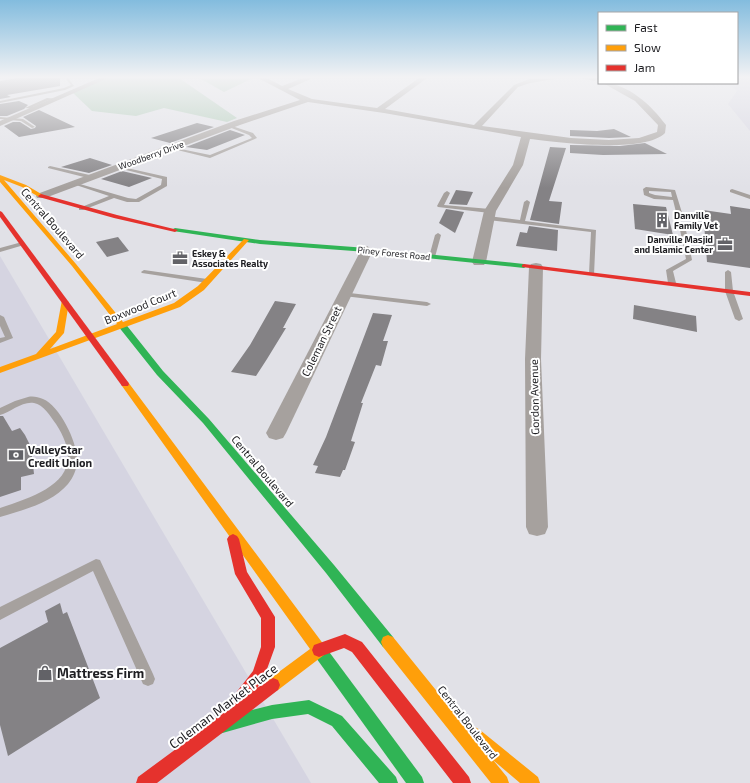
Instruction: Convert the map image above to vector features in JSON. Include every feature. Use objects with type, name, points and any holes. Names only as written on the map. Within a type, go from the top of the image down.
[{"type":"main road","name":"Piney Forest Road","points":[[0,178],[24,186],[41,196],[80,209],[134,221],[246,240],[367,250],[536,267],[750,294]]},
{"type":"main road","name":"Central Boulevard","points":[[0,178],[124,326],[160,373],[206,422],[330,569],[501,783]]},
{"type":"main road","points":[[0,213],[416,783]]},
{"type":"main road","name":"Boxwood Court","points":[[0,370],[92,338],[177,305],[190,297],[207,281],[246,240]]},
{"type":"main road","points":[[38,356],[43,349],[55,340],[61,331],[66,302]]},
{"type":"main road","points":[[219,726],[258,675],[268,647],[268,617],[241,574],[231,530]]},
{"type":"main road","name":"Coleman Market Place","points":[[144,783],[319,650],[345,641],[357,647],[463,783]]},
{"type":"main road","points":[[219,726],[272,712],[309,707],[337,720],[390,783]]},
{"type":"main road","points":[[441,707],[532,783]]},
{"type":"street","points":[[0,124],[21,115]]},
{"type":"street","name":"Woodberry Drive","points":[[41,196],[264,115]]},
{"type":"street","points":[[403,115],[526,136],[619,142],[651,138],[661,133],[662,125],[653,115]]},
{"type":"street","points":[[476,128],[488,115]]},
{"type":"street","points":[[479,262],[489,215],[518,165],[526,136]]},
{"type":"street","name":"Coleman Street","points":[[276,433],[367,250]]},
{"type":"street","name":"Gordon Avenue","points":[[536,267],[533,359],[537,527]]},
{"type":"lane","points":[[0,118],[22,120],[33,127]]},
{"type":"lane","points":[[171,148],[210,157],[255,138],[251,134],[230,126]]},
{"type":"lane","points":[[50,167],[92,177]]},
{"type":"lane","points":[[75,183],[113,196],[137,201],[164,186],[165,178],[120,167]]},
{"type":"lane","points":[[675,199],[654,197],[646,194],[646,189],[673,191],[680,216]]},
{"type":"lane","points":[[732,191],[750,197]]},
{"type":"lane","points":[[447,193],[440,206],[522,222],[594,231],[592,274]]},
{"type":"lane","points":[[80,209],[113,196]]},
{"type":"lane","points":[[522,222],[527,202]]},
{"type":"lane","points":[[672,284],[669,270],[689,260],[682,225]]},
{"type":"lane","points":[[432,257],[438,236]]},
{"type":"lane","points":[[0,250],[22,244]]},
{"type":"lane","points":[[144,272],[207,281]]},
{"type":"lane","points":[[728,272],[729,291],[739,319]]},
{"type":"lane","points":[[344,294],[427,304]]},
{"type":"lane","points":[[0,317],[9,338],[0,340]]},
{"type":"lane","points":[[0,412],[28,400],[36,399],[44,403],[58,419],[67,435],[71,456],[70,471],[64,482],[54,490],[0,513]]},
{"type":"lane","points":[[0,614],[96,564],[148,679]]},
{"type":"shaded area","points":[[737,115],[750,115],[750,131]]},
{"type":"shaded area","points":[[0,256],[311,783],[0,783]]},
{"type":"green space","points":[[123,115],[141,115],[136,116]]},
{"type":"green space","points":[[193,115],[232,115],[237,118],[227,122]]},
{"type":"building","points":[[0,115],[11,115],[7,116],[0,116]]},
{"type":"building","points":[[29,115],[49,115],[75,127],[19,137],[4,126],[13,122],[20,122],[31,129],[35,128],[36,126],[23,117]]},
{"type":"building","points":[[197,123],[214,127],[170,143],[151,138]]},
{"type":"building","points":[[614,129],[631,137],[609,138],[570,136],[570,130],[597,131]]},
{"type":"building","points":[[230,130],[245,135],[207,150],[186,147]]},
{"type":"building","points":[[645,143],[667,154],[603,155],[570,153],[570,145],[620,146]]},
{"type":"building","points":[[550,147],[566,148],[549,201],[562,202],[559,224],[530,220]]},
{"type":"building","points":[[90,158],[112,165],[89,173],[61,167]]},
{"type":"building","points":[[122,171],[152,178],[129,187],[101,179]]},
{"type":"building","points":[[456,190],[473,192],[467,205],[449,204]]},
{"type":"building","name":"Danville Family Vet","points":[[633,204],[666,207],[673,235],[635,229]]},
{"type":"building","name":"Danville Masjid and Islamic Center","points":[[730,206],[750,209],[750,268],[707,262],[703,210],[731,214]]},
{"type":"building","points":[[446,209],[464,212],[455,233],[439,223]]},
{"type":"building","points":[[529,226],[558,230],[557,251],[516,246],[520,232],[527,233]]},
{"type":"building","points":[[118,237],[129,251],[107,257],[96,242]]},
{"type":"building","points":[[275,301],[296,304],[283,328],[286,328],[267,359],[256,376],[231,372],[250,345]]},
{"type":"building","points":[[634,305],[696,316],[697,332],[633,319]]},
{"type":"building","points":[[373,313],[392,315],[383,341],[388,341],[381,366],[376,365],[361,403],[363,403],[351,441],[355,442],[345,470],[343,470],[340,477],[315,473],[318,466],[313,465],[326,437]]},
{"type":"building","name":"ValleyStar Credit Union","points":[[0,416],[3,416],[12,431],[20,428],[25,435],[31,447],[34,474],[21,477],[21,490],[0,497]]},
{"type":"building","name":"Mattress Firm","points":[[60,603],[63,614],[67,612],[100,698],[8,756],[0,725],[0,648],[48,622],[45,611]]},
{"type":"traffic: fast","points":[[175,230],[260,242],[367,250],[524,266]]},
{"type":"traffic: fast","points":[[121,324],[160,373],[206,421],[330,569],[388,642]]},
{"type":"traffic: fast","points":[[319,650],[416,783]]},
{"type":"traffic: fast","points":[[219,726],[272,712],[309,707],[337,721],[390,783]]},
{"type":"traffic: slow","points":[[0,177],[24,186],[41,196]]},
{"type":"traffic: slow","points":[[0,179],[74,265],[121,324]]},
{"type":"traffic: slow","points":[[0,370],[177,305],[201,288],[246,240]]},
{"type":"traffic: slow","points":[[38,357],[60,333],[65,302]]},
{"type":"traffic: slow","points":[[125,384],[319,650]]},
{"type":"traffic: slow","points":[[388,642],[501,783]]},
{"type":"traffic: slow","points":[[273,685],[319,650]]},
{"type":"traffic: slow","points":[[475,735],[532,783]]},
{"type":"traffic: jam","points":[[41,196],[116,217],[175,230]]},
{"type":"traffic: jam","points":[[0,213],[125,384]]},
{"type":"traffic: jam","points":[[524,266],[750,294]]},
{"type":"traffic: jam","points":[[219,726],[258,675],[268,647],[268,617],[241,574],[233,539]]},
{"type":"traffic: jam","points":[[319,650],[345,641],[357,647],[463,783]]},
{"type":"traffic: jam","points":[[144,783],[273,685]]},
{"type":"place","name":"Danville Family Vet","points":[[662,220]]},
{"type":"place","name":"Danville Masjid and Islamic Center","points":[[725,244]]},
{"type":"place","name":"Eskey & Associates Realty","points":[[180,258]]},
{"type":"place","name":"ValleyStar Credit Union","points":[[16,455]]},
{"type":"place","name":"Mattress Firm","points":[[45,673]]}]
